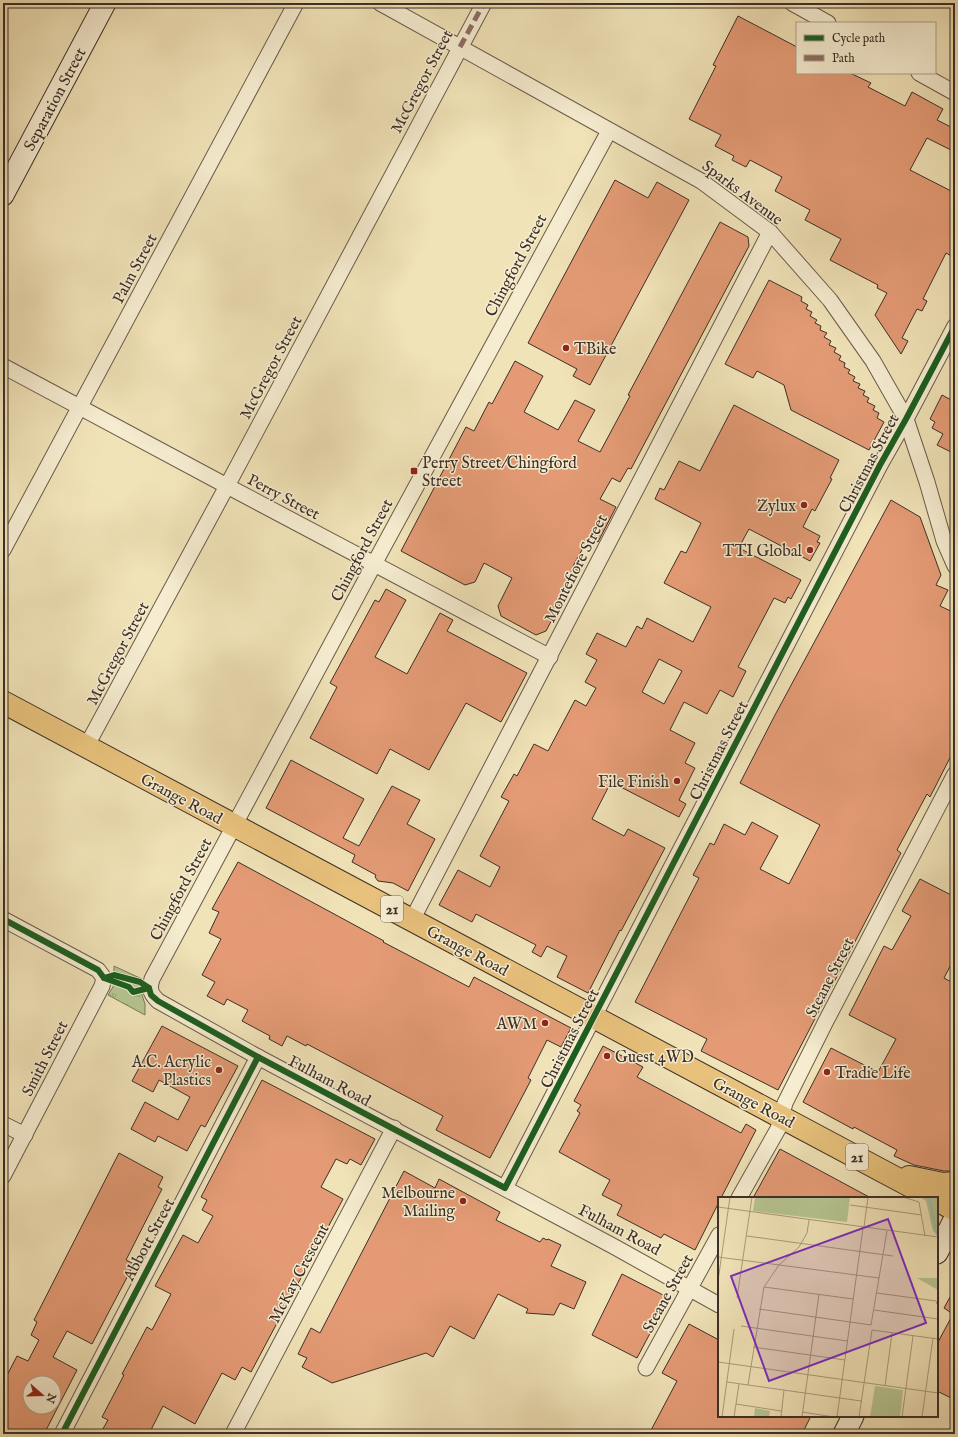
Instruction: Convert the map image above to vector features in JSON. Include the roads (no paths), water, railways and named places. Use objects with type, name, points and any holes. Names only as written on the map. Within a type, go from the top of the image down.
[{"type":"main road","name":"Grange Road","points":[[3,702],[931,1197]]},
{"type":"main road","points":[[878,1169],[931,1182],[943,1184],[955,1183]]},
{"type":"main road","points":[[938,1201],[955,1210]]},
{"type":"street","name":"Separation Street","points":[[3,195],[105,3]]},
{"type":"street","name":"Palm Street","points":[[3,550],[296,3]]},
{"type":"street","name":"Sparks Avenue","points":[[380,3],[701,181],[770,232],[830,300],[873,361],[906,419],[944,541],[955,566]]},
{"type":"street","name":"McGregor Street","points":[[86,747],[227,486],[484,3]]},
{"type":"street","points":[[792,3],[826,22]]},
{"type":"street","points":[[921,74],[955,93]]},
{"type":"street","name":"Chingford Street","points":[[149,988],[152,979],[374,564],[609,131]]},
{"type":"street","name":"Montefiore Street","points":[[412,920],[770,232]]},
{"type":"street","name":"Christmas Street","points":[[505,1188],[876,472],[955,326]]},
{"type":"street","name":"Perry Street","points":[[3,366],[550,657]]},
{"type":"street","name":"Steane Street","points":[[740,1197],[778,1129],[785,1103],[955,774]]},
{"type":"street","name":"Smith Street","points":[[3,919],[98,970],[104,978],[102,986],[3,1176]]},
{"type":"street","name":"Fulham Road","points":[[149,988],[151,995],[158,1001],[258,1057],[394,1128],[718,1304]]},
{"type":"street","name":"Abbott Street","points":[[62,1434],[258,1057]]},
{"type":"street","points":[[3,1124],[24,1135]]},
{"type":"street","name":"McKay Crescent","points":[[233,1434],[394,1128]]},
{"type":"street","points":[[938,1251],[955,1218]]},
{"type":"street","name":"Steane Street","points":[[646,1368],[718,1236]]},
{"type":"street","points":[[844,1434],[852,1417]]},
{"type":"place","name":"TBike","points":[[566,348]]},
{"type":"place","name":"Perry Street/Chingford Street","points":[[414,471]]},
{"type":"place","name":"Zylux","points":[[804,505]]},
{"type":"place","name":"TTI Global","points":[[810,550]]},
{"type":"place","name":"File Finish","points":[[677,781]]},
{"type":"place","name":"AWM","points":[[545,1023]]},
{"type":"place","name":"Guest 4WD","points":[[607,1056]]},
{"type":"place","name":"A.C. Acrylic Plastics","points":[[219,1070]]},
{"type":"place","name":"Tradie Life","points":[[827,1072]]},
{"type":"place","name":"Melbourne Mailing","points":[[463,1201]]}]
